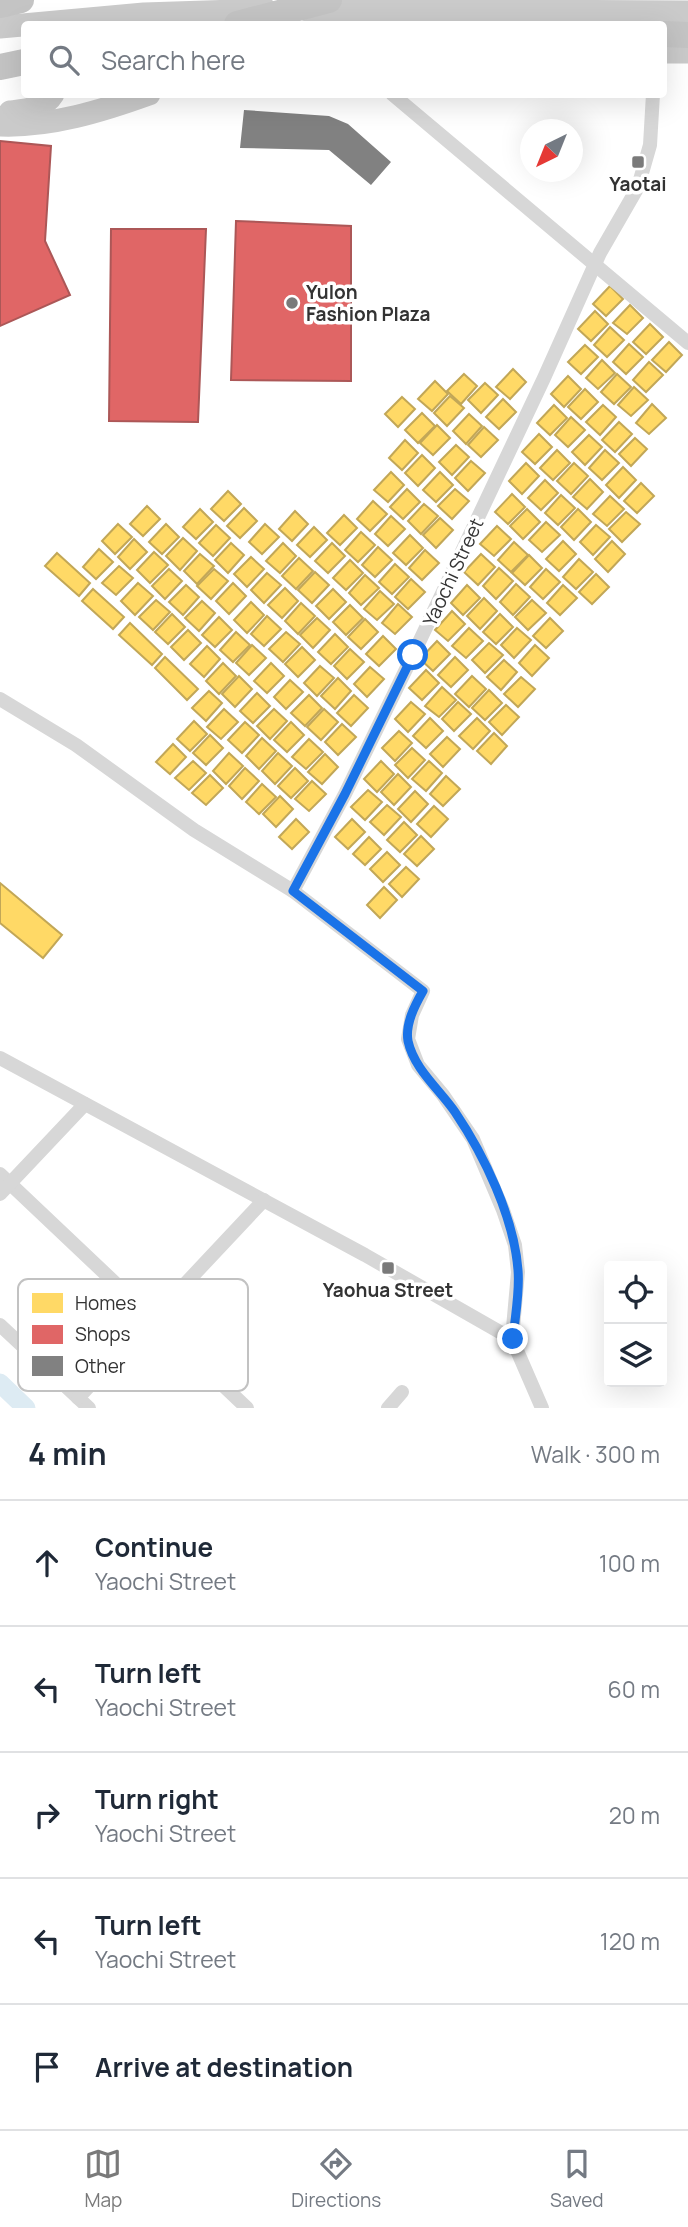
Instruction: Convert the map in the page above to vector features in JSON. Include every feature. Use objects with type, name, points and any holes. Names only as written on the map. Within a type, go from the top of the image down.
[{"type":"highway","points":[[248,21],[329,0]]},
{"type":"highway","points":[[667,26],[688,34]]},
{"type":"highway","points":[[0,67],[21,63]]},
{"type":"main road","points":[[14,19],[261,10],[607,10],[651,21]]},
{"type":"main road","points":[[578,21],[607,10]]},
{"type":"main road","points":[[664,21],[688,12]]},
{"type":"main road","points":[[667,52],[688,52]]},
{"type":"main road","points":[[0,112],[33,109],[49,98]]},
{"type":"main road","points":[[0,125],[57,120],[135,98]]},
{"type":"street","points":[[397,98],[688,343]]},
{"type":"street","name":"Yaochi Street","points":[[293,891],[408,667],[613,227],[638,187],[646,163],[653,98]]},
{"type":"street","points":[[0,699],[76,745],[194,830],[293,891],[423,991],[412,1015],[408,1039],[418,1065],[443,1095],[473,1139],[503,1210],[515,1245],[518,1272],[513,1339],[542,1408]]},
{"type":"street","points":[[0,1058],[264,1200],[513,1339]]},
{"type":"street","points":[[85,1104],[3,1184],[110,1279]]},
{"type":"street","points":[[190,1279],[264,1200]]},
{"type":"street","points":[[0,1325],[18,1342]]},
{"type":"street","points":[[70,1391],[83,1403]]},
{"type":"street","points":[[229,1391],[247,1408]]},
{"type":"street","points":[[388,1408],[402,1392]]},
{"type":"building: Homes","points":[[610,286],[623,299],[606,316],[593,304]]},
{"type":"building: Homes","points":[[630,305],[643,318],[627,334],[613,323]]},
{"type":"building: Homes","points":[[595,311],[608,324],[591,341],[578,329]]},
{"type":"building: Homes","points":[[650,324],[663,337],[646,354],[633,342]]},
{"type":"building: Homes","points":[[610,327],[624,340],[607,357],[594,345]]},
{"type":"building: Homes","points":[[669,342],[682,355],[666,372],[652,360]]},
{"type":"building: Homes","points":[[629,344],[643,357],[626,374],[613,362]]},
{"type":"building: Homes","points":[[585,345],[598,357],[581,374],[568,362]]},
{"type":"building: Homes","points":[[602,360],[615,373],[598,389],[586,378]]},
{"type":"building: Homes","points":[[649,362],[663,375],[646,392],[633,380]]},
{"type":"building: Homes","points":[[513,369],[526,382],[510,399],[496,387]]},
{"type":"building: Homes","points":[[464,374],[477,386],[461,404],[447,391]]},
{"type":"building: Homes","points":[[617,374],[631,387],[614,404],[601,392]]},
{"type":"building: Homes","points":[[568,376],[581,389],[564,407],[551,394]]},
{"type":"building: Homes","points":[[435,381],[448,394],[432,411],[418,399]]},
{"type":"building: Homes","points":[[485,383],[498,395],[481,413],[468,400]]},
{"type":"building: Homes","points":[[634,387],[648,400],[631,416],[618,405]]},
{"type":"building: Homes","points":[[585,389],[598,402],[581,419],[568,407]]},
{"type":"building: Homes","points":[[450,396],[464,408],[447,426],[434,413]]},
{"type":"building: Homes","points":[[402,397],[415,409],[398,427],[385,414]]},
{"type":"building: Homes","points":[[503,399],[516,412],[499,429],[486,417]]},
{"type":"building: Homes","points":[[652,404],[666,418],[649,434],[636,423]]},
{"type":"building: Homes","points":[[554,405],[567,418],[550,435],[537,423]]},
{"type":"building: Homes","points":[[603,405],[616,417],[600,435],[586,422]]},
{"type":"building: Homes","points":[[422,413],[435,426],[418,443],[405,430]]},
{"type":"building: Homes","points":[[469,414],[482,426],[466,444],[453,431]]},
{"type":"building: Homes","points":[[571,417],[585,430],[568,447],[555,435]]},
{"type":"building: Homes","points":[[619,422],[632,434],[615,452],[602,440]]},
{"type":"building: Homes","points":[[437,425],[450,438],[433,455],[420,443]]},
{"type":"building: Homes","points":[[484,427],[498,440],[481,457],[468,445]]},
{"type":"building: Homes","points":[[539,434],[552,447],[535,464],[522,452]]},
{"type":"building: Homes","points":[[589,435],[602,447],[585,465],[572,452]]},
{"type":"building: Homes","points":[[635,438],[647,449],[631,466],[619,454]]},
{"type":"building: Homes","points":[[405,440],[418,453],[402,470],[389,458]]},
{"type":"building: Homes","points":[[456,445],[469,457],[452,475],[439,462]]},
{"type":"building: Homes","points":[[557,450],[570,463],[553,480],[540,468]]},
{"type":"building: Homes","points":[[605,450],[619,463],[602,480],[589,468]]},
{"type":"building: Homes","points":[[422,455],[435,468],[418,486],[405,473]]},
{"type":"building: Homes","points":[[471,461],[485,473],[468,491],[455,478]]},
{"type":"building: Homes","points":[[526,463],[539,476],[522,494],[509,481]]},
{"type":"building: Homes","points":[[574,463],[588,476],[571,494],[557,481]]},
{"type":"building: Homes","points":[[623,467],[636,480],[619,498],[606,485]]},
{"type":"building: Homes","points":[[391,472],[404,485],[388,502],[374,490]]},
{"type":"building: Homes","points":[[440,472],[453,485],[436,502],[423,490]]},
{"type":"building: Homes","points":[[590,479],[603,492],[587,509],[573,497]]},
{"type":"building: Homes","points":[[545,480],[558,493],[541,510],[528,498]]},
{"type":"building: Homes","points":[[641,483],[654,496],[637,513],[624,501]]},
{"type":"building: Homes","points":[[407,489],[420,502],[403,519],[390,507]]},
{"type":"building: Homes","points":[[455,489],[469,501],[452,519],[438,506]]},
{"type":"building: Homes","points":[[228,491],[241,504],[224,521],[211,509]]},
{"type":"building: Homes","points":[[512,494],[525,507],[508,524],[495,512]]},
{"type":"building: Homes","points":[[561,495],[575,508],[558,525],[545,513]]},
{"type":"building: Homes","points":[[610,496],[624,509],[607,526],[593,514]]},
{"type":"building: Homes","points":[[373,501],[387,514],[370,531],[357,519]]},
{"type":"building: Homes","points":[[424,504],[438,516],[421,534],[408,521]]},
{"type":"building: Homes","points":[[147,506],[160,519],[143,536],[130,524]]},
{"type":"building: Homes","points":[[244,508],[257,521],[240,538],[227,526]]},
{"type":"building: Homes","points":[[200,509],[213,522],[196,539],[183,527]]},
{"type":"building: Homes","points":[[527,509],[540,522],[523,539],[510,526]]},
{"type":"building: Homes","points":[[578,509],[591,522],[574,540],[561,527]]},
{"type":"building: Homes","points":[[295,511],[308,524],[292,541],[279,529]]},
{"type":"building: Homes","points":[[626,512],[640,524],[622,542],[609,529]]},
{"type":"building: Homes","points":[[344,515],[357,528],[340,545],[327,533]]},
{"type":"building: Homes","points":[[391,516],[405,529],[388,546],[375,534]]},
{"type":"building: Homes","points":[[440,518],[453,530],[436,548],[423,535]]},
{"type":"building: Homes","points":[[546,522],[560,535],[542,552],[529,540]]},
{"type":"building: Homes","points":[[118,524],[132,537],[115,554],[102,541]]},
{"type":"building: Homes","points":[[166,524],[179,537],[162,554],[149,542]]},
{"type":"building: Homes","points":[[265,524],[279,537],[262,554],[249,542]]},
{"type":"building: Homes","points":[[216,525],[230,538],[213,556],[199,543]]},
{"type":"building: Homes","points":[[596,525],[610,537],[593,555],[580,542]]},
{"type":"building: Homes","points":[[497,526],[511,539],[494,556],[480,544]]},
{"type":"building: Homes","points":[[314,527],[327,540],[310,557],[297,545]]},
{"type":"building: Homes","points":[[361,532],[375,545],[358,562],[345,550]]},
{"type":"building: Homes","points":[[410,535],[423,548],[406,565],[393,553]]},
{"type":"building: Homes","points":[[183,538],[197,551],[180,570],[166,556]]},
{"type":"building: Homes","points":[[134,539],[147,552],[130,569],[118,557]]},
{"type":"building: Homes","points":[[563,541],[576,554],[559,571],[546,559]]},
{"type":"building: Homes","points":[[612,541],[625,554],[608,572],[595,559]]},
{"type":"building: Homes","points":[[514,542],[528,555],[511,572],[498,560]]},
{"type":"building: Homes","points":[[231,543],[244,555],[228,573],[215,560]]},
{"type":"building: Homes","points":[[283,543],[296,556],[280,573],[266,561]]},
{"type":"building: Homes","points":[[332,543],[345,556],[328,573],[315,561]]},
{"type":"building: Homes","points":[[378,547],[392,560],[375,577],[362,565]]},
{"type":"building: Homes","points":[[99,549],[113,562],[96,579],[83,567]]},
{"type":"building: Homes","points":[[425,550],[439,563],[422,580],[409,568]]},
{"type":"building: Homes","points":[[154,552],[168,565],[150,583],[137,570]]},
{"type":"building: Homes","points":[[57,553],[90,583],[79,596],[45,566]]},
{"type":"building: Homes","points":[[200,554],[214,566],[197,584],[184,571]]},
{"type":"building: Homes","points":[[481,554],[495,567],[478,585],[464,572]]},
{"type":"building: Homes","points":[[529,555],[542,568],[525,585],[512,573]]},
{"type":"building: Homes","points":[[251,557],[264,569],[247,587],[234,574]]},
{"type":"building: Homes","points":[[299,558],[313,571],[296,589],[282,576]]},
{"type":"building: Homes","points":[[579,559],[593,572],[576,589],[563,577]]},
{"type":"building: Homes","points":[[350,560],[363,573],[346,590],[333,578]]},
{"type":"building: Homes","points":[[395,564],[409,577],[392,594],[379,582]]},
{"type":"building: Homes","points":[[119,566],[133,578],[116,595],[102,583]]},
{"type":"building: Homes","points":[[499,568],[513,581],[496,599],[483,586]]},
{"type":"building: Homes","points":[[169,569],[182,581],[165,599],[152,586]]},
{"type":"building: Homes","points":[[214,569],[228,581],[211,599],[197,586]]},
{"type":"building: Homes","points":[[546,569],[560,582],[543,599],[530,587]]},
{"type":"building: Homes","points":[[315,572],[329,585],[312,603],[298,590]]},
{"type":"building: Homes","points":[[267,573],[281,585],[264,603],[251,590]]},
{"type":"building: Homes","points":[[596,574],[609,587],[592,604],[579,592]]},
{"type":"building: Homes","points":[[365,575],[379,588],[361,605],[349,593]]},
{"type":"building: Homes","points":[[411,579],[425,592],[408,609],[395,597]]},
{"type":"building: Homes","points":[[138,583],[153,596],[135,615],[121,601]]},
{"type":"building: Homes","points":[[233,583],[246,596],[229,614],[216,601]]},
{"type":"building: Homes","points":[[516,584],[530,597],[513,615],[500,602]]},
{"type":"building: Homes","points":[[186,585],[199,597],[183,615],[169,602]]},
{"type":"building: Homes","points":[[467,585],[480,598],[463,615],[451,603]]},
{"type":"building: Homes","points":[[563,585],[577,598],[560,615],[547,603]]},
{"type":"building: Homes","points":[[285,588],[298,601],[282,618],[268,605]]},
{"type":"building: Homes","points":[[93,589],[124,617],[113,629],[82,601]]},
{"type":"building: Homes","points":[[333,589],[346,602],[329,619],[316,606]]},
{"type":"building: Homes","points":[[380,591],[394,604],[377,620],[364,609]]},
{"type":"building: Homes","points":[[484,598],[497,611],[480,629],[467,616]]},
{"type":"building: Homes","points":[[156,600],[170,612],[153,630],[139,617]]},
{"type":"building: Homes","points":[[532,600],[546,613],[528,630],[515,617]]},
{"type":"building: Homes","points":[[202,601],[215,613],[199,631],[185,618]]},
{"type":"building: Homes","points":[[251,602],[264,615],[247,633],[234,620]]},
{"type":"building: Homes","points":[[301,603],[315,616],[298,634],[285,621]]},
{"type":"building: Homes","points":[[398,604],[412,617],[395,634],[382,623]]},
{"type":"building: Homes","points":[[350,605],[363,618],[346,635],[333,622]]},
{"type":"building: Homes","points":[[452,611],[465,624],[448,641],[435,630]]},
{"type":"building: Homes","points":[[172,614],[185,627],[168,644],[155,632]]},
{"type":"building: Homes","points":[[500,614],[513,627],[496,644],[483,632]]},
{"type":"building: Homes","points":[[267,616],[281,629],[264,646],[251,634]]},
{"type":"building: Homes","points":[[219,617],[232,630],[215,647],[202,635]]},
{"type":"building: Homes","points":[[317,618],[330,630],[313,648],[300,635]]},
{"type":"building: Homes","points":[[550,618],[563,631],[546,648],[533,636]]},
{"type":"building: Homes","points":[[365,619],[378,632],[361,649],[348,637]]},
{"type":"building: Homes","points":[[130,623],[162,654],[152,665],[119,635]]},
{"type":"building: Homes","points":[[469,628],[483,641],[466,658],[452,646]]},
{"type":"building: Homes","points":[[517,628],[531,640],[514,658],[501,645]]},
{"type":"building: Homes","points":[[188,630],[201,643],[184,660],[171,647]]},
{"type":"building: Homes","points":[[236,632],[250,645],[233,662],[220,650]]},
{"type":"building: Homes","points":[[286,632],[300,644],[283,662],[269,649]]},
{"type":"building: Homes","points":[[335,634],[348,647],[331,664],[318,652]]},
{"type":"building: Homes","points":[[383,636],[396,649],[379,666],[366,654]]},
{"type":"building: Homes","points":[[437,641],[450,654],[433,671],[420,659]]},
{"type":"building: Homes","points":[[489,643],[503,655],[485,673],[472,660]]},
{"type":"building: Homes","points":[[252,645],[266,658],[249,675],[236,663]]},
{"type":"building: Homes","points":[[535,645],[549,658],[532,676],[519,663]]},
{"type":"building: Homes","points":[[207,646],[220,659],[204,677],[190,664]]},
{"type":"building: Homes","points":[[302,647],[315,660],[298,677],[285,664]]},
{"type":"building: Homes","points":[[350,649],[364,662],[347,679],[334,666]]},
{"type":"building: Homes","points":[[165,657],[198,689],[187,700],[155,668]]},
{"type":"building: Homes","points":[[455,657],[468,670],[451,687],[438,675]]},
{"type":"building: Homes","points":[[504,660],[517,672],[501,690],[487,677]]},
{"type":"building: Homes","points":[[223,663],[236,676],[219,694],[206,681]]},
{"type":"building: Homes","points":[[271,663],[284,676],[267,693],[254,681]]},
{"type":"building: Homes","points":[[320,666],[334,678],[317,696],[304,683]]},
{"type":"building: Homes","points":[[370,667],[384,679],[367,697],[354,684]]},
{"type":"building: Homes","points":[[426,670],[439,683],[422,700],[409,688]]},
{"type":"building: Homes","points":[[239,676],[252,689],[235,707],[222,694]]},
{"type":"building: Homes","points":[[472,676],[486,689],[469,707],[455,694]]},
{"type":"building: Homes","points":[[521,677],[535,689],[518,707],[504,694]]},
{"type":"building: Homes","points":[[338,678],[351,691],[335,709],[321,696]]},
{"type":"building: Homes","points":[[290,680],[303,692],[286,709],[274,697]]},
{"type":"building: Homes","points":[[442,687],[456,700],[439,717],[425,706]]},
{"type":"building: Homes","points":[[489,690],[502,703],[485,720],[472,708]]},
{"type":"building: Homes","points":[[209,691],[222,703],[206,721],[192,708]]},
{"type":"building: Homes","points":[[257,693],[270,706],[253,723],[240,711]]},
{"type":"building: Homes","points":[[309,695],[322,708],[305,726],[291,713]]},
{"type":"building: Homes","points":[[354,695],[368,708],[351,726],[337,713]]},
{"type":"building: Homes","points":[[411,702],[425,714],[408,732],[395,719]]},
{"type":"building: Homes","points":[[458,702],[471,714],[454,731],[442,719]]},
{"type":"building: Homes","points":[[506,705],[519,717],[502,735],[489,722]]},
{"type":"building: Homes","points":[[224,709],[238,722],[221,739],[207,727]]},
{"type":"building: Homes","points":[[274,709],[287,721],[270,739],[257,726]]},
{"type":"building: Homes","points":[[324,709],[338,722],[321,740],[307,727]]},
{"type":"building: Homes","points":[[430,718],[443,731],[426,748],[413,736]]},
{"type":"building: Homes","points":[[477,718],[490,731],[473,749],[459,736]]},
{"type":"building: Homes","points":[[194,721],[207,734],[190,751],[177,739]]},
{"type":"building: Homes","points":[[245,722],[259,735],[242,753],[228,740]]},
{"type":"building: Homes","points":[[291,722],[304,735],[287,752],[274,740]]},
{"type":"building: Homes","points":[[342,724],[356,737],[338,755],[325,742]]},
{"type":"building: Homes","points":[[399,731],[412,743],[395,761],[382,748]]},
{"type":"building: Homes","points":[[494,733],[507,746],[491,764],[477,751]]},
{"type":"building: Homes","points":[[210,735],[223,748],[206,765],[193,753]]},
{"type":"building: Homes","points":[[447,737],[460,749],[443,767],[430,754]]},
{"type":"building: Homes","points":[[262,738],[276,751],[259,769],[246,756]]},
{"type":"building: Homes","points":[[309,739],[323,752],[306,769],[292,757]]},
{"type":"building: Homes","points":[[173,744],[186,757],[170,774],[156,762]]},
{"type":"building: Homes","points":[[412,748],[425,760],[408,778],[395,765]]},
{"type":"building: Homes","points":[[229,753],[243,766],[226,784],[213,771]]},
{"type":"building: Homes","points":[[278,753],[292,766],[275,784],[262,771]]},
{"type":"building: Homes","points":[[325,754],[338,767],[322,784],[308,772]]},
{"type":"building: Homes","points":[[193,761],[206,773],[189,790],[175,778]]},
{"type":"building: Homes","points":[[381,761],[394,774],[377,792],[364,779]]},
{"type":"building: Homes","points":[[429,761],[442,773],[426,791],[412,779]]},
{"type":"building: Homes","points":[[245,768],[259,781],[242,799],[229,786]]},
{"type":"building: Homes","points":[[295,768],[308,781],[291,798],[278,786]]},
{"type":"building: Homes","points":[[398,774],[411,787],[394,805],[381,792]]},
{"type":"building: Homes","points":[[210,775],[223,788],[206,805],[192,793]]},
{"type":"building: Homes","points":[[446,776],[460,789],[443,806],[430,794]]},
{"type":"building: Homes","points":[[312,781],[326,794],[309,811],[295,799]]},
{"type":"building: Homes","points":[[262,784],[276,797],[259,814],[246,802]]},
{"type":"building: Homes","points":[[368,790],[382,802],[365,820],[351,807]]},
{"type":"building: Homes","points":[[415,791],[428,804],[411,822],[398,809]]},
{"type":"building: Homes","points":[[280,796],[293,809],[276,827],[263,814]]},
{"type":"building: Homes","points":[[387,805],[401,817],[384,835],[370,822]]},
{"type":"building: Homes","points":[[434,806],[448,819],[431,837],[417,824]]},
{"type":"building: Homes","points":[[296,819],[309,832],[292,849],[279,837]]},
{"type":"building: Homes","points":[[352,819],[365,832],[348,849],[335,837]]},
{"type":"building: Homes","points":[[404,822],[417,835],[400,852],[387,840]]},
{"type":"building: Homes","points":[[421,836],[434,849],[417,866],[404,854]]},
{"type":"building: Homes","points":[[369,837],[381,849],[365,865],[353,854]]},
{"type":"building: Homes","points":[[387,852],[400,865],[383,882],[370,869]]},
{"type":"building: Homes","points":[[406,867],[419,879],[402,897],[389,884]]},
{"type":"building: Homes","points":[[0,883],[62,935],[43,958],[0,923]]},
{"type":"building: Homes","points":[[384,887],[397,900],[380,918],[367,905]]},
{"type":"building: Shops","points":[[0,141],[51,146],[45,241],[70,295],[0,326]]},
{"type":"building: Shops","name":"Yulon Fashion Plaza","points":[[236,221],[351,226],[351,381],[231,380]]},
{"type":"building: Shops","points":[[111,229],[206,229],[198,422],[109,421]]},
{"type":"building: Other","points":[[244,110],[329,116],[348,124],[391,162],[371,185],[329,150],[240,148]]},
{"type":"waterway","points":[[0,1383],[26,1408]]},
{"type":"place","name":"Yaotai","points":[[638,162]]},
{"type":"place","name":"Yulon Fashion Plaza","points":[[292,303]]},
{"type":"place","name":"Yaohua Street","points":[[388,1268]]},
{"type":"route","points":[[413,655],[345,794],[293,891],[423,991],[412,1015],[408,1039],[418,1065],[443,1095],[473,1139],[503,1210],[515,1245],[518,1272],[513,1339]]}]
